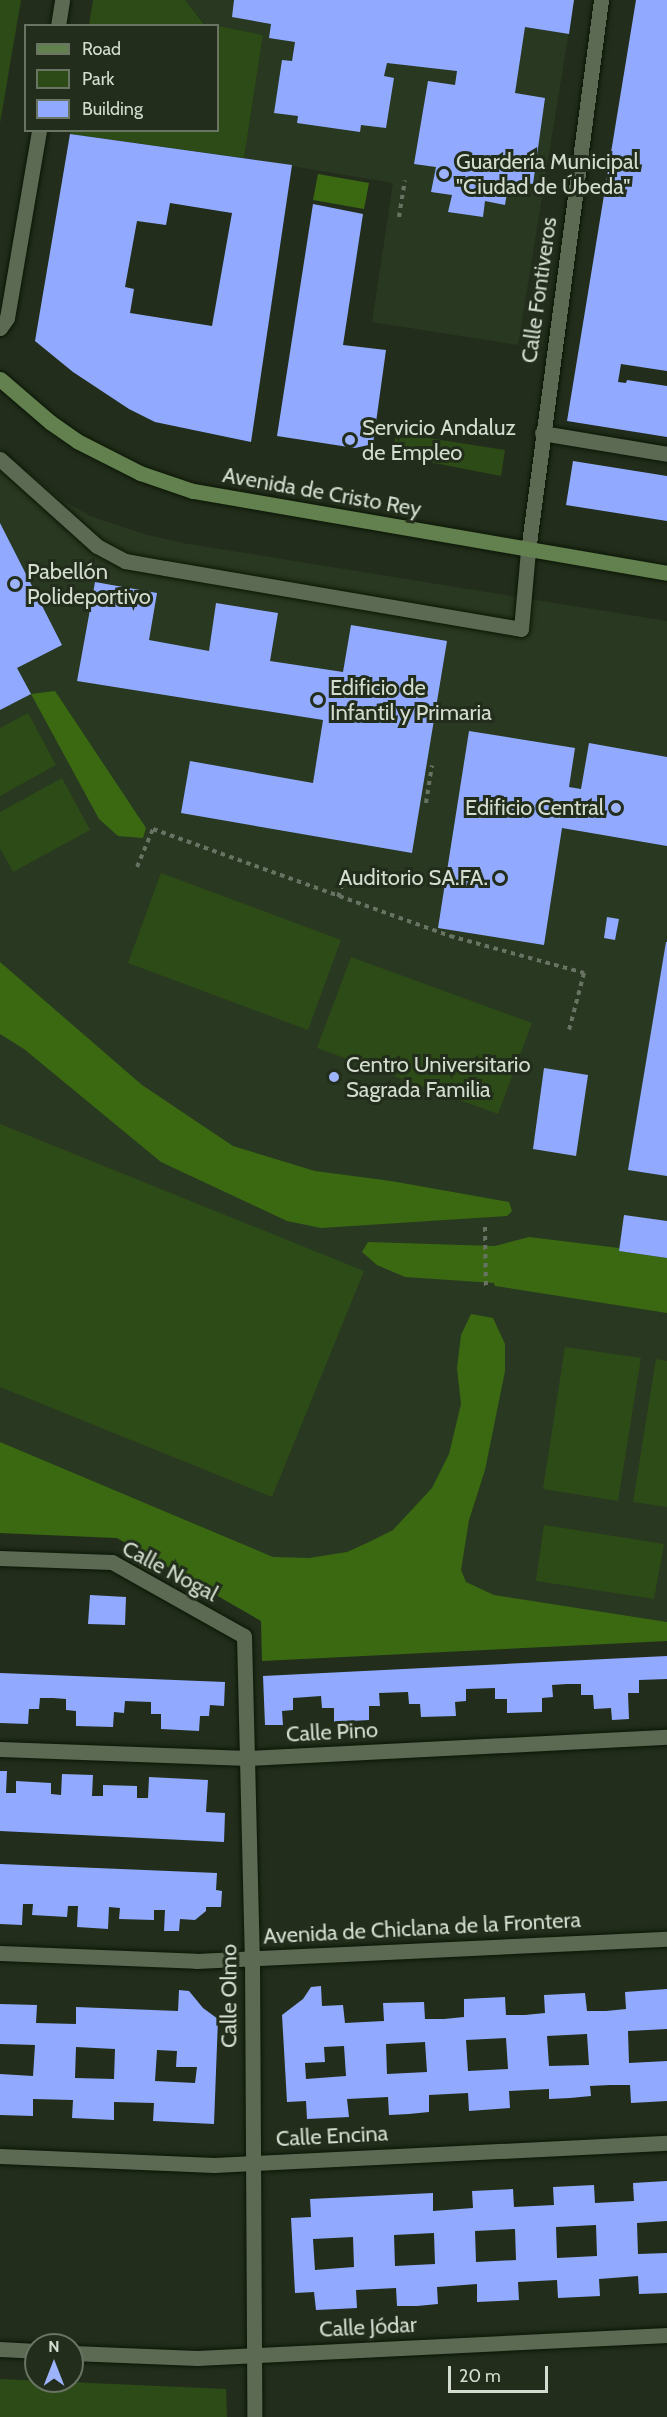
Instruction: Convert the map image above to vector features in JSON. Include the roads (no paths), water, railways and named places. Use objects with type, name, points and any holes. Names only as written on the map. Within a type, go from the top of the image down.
[{"type":"street","points":[[57,24],[62,0]]},
{"type":"street","name":"Calle Fontiveros","points":[[0,459],[97,546],[125,561],[520,629],[542,433],[601,0]]},
{"type":"street","points":[[0,328],[7,318],[39,132]]},
{"type":"street","name":"Avenida de Cristo Rey","points":[[0,379],[50,422],[77,441],[120,465],[155,479],[228,499],[667,573]]},
{"type":"street","points":[[542,433],[667,454]]},
{"type":"street","name":"Calle Nogal","points":[[0,1558],[112,1562],[244,1636]]},
{"type":"street","name":"Calle Olmo","points":[[244,1636],[252,1959],[254,2417]]},
{"type":"street","name":"Calle Pino","points":[[0,1749],[248,1758],[667,1737]]},
{"type":"street","name":"Avenida de Chiclana de la Frontera","points":[[0,1953],[196,1961],[667,1939]]},
{"type":"street","name":"Calle Encina","points":[[0,2157],[214,2165],[667,2143]]},
{"type":"street","name":"Calle Jódar","points":[[84,2353],[196,2358],[667,2335]]},
{"type":"street","points":[[0,2349],[24,2350]]},
{"type":"place","name":"Guardería Municipal \"Ciudad de Úbeda\"","points":[[444,174]]},
{"type":"place","name":"Servicio Andaluz de Empleo","points":[[350,440]]},
{"type":"place","name":"Pabellón Polideportivo","points":[[15,584]]},
{"type":"place","name":"Edificio de Infantil y Primaria","points":[[318,700]]},
{"type":"place","name":"Edificio Central","points":[[616,808]]},
{"type":"place","name":"Auditorio SA.FA.","points":[[500,878]]},
{"type":"place","name":"Centro Universitario Sagrada Familia","points":[[334,1077]]}]
